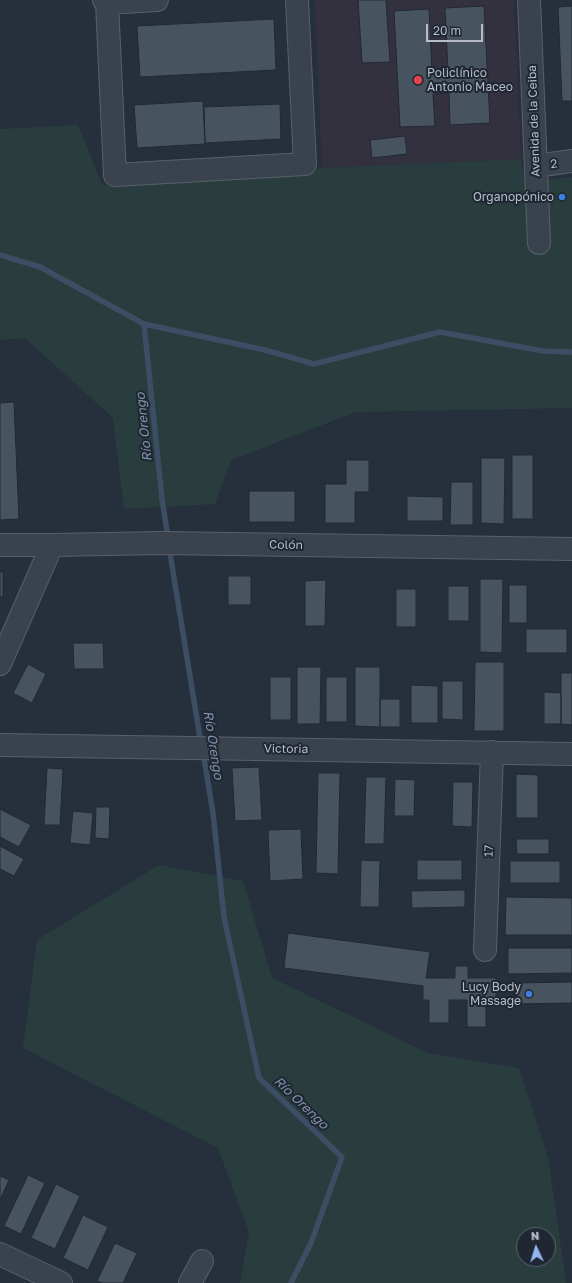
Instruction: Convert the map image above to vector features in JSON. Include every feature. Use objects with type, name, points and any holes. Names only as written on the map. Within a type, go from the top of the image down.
[{"type":"street","points":[[157,0],[106,1],[115,175],[305,164],[297,0]]},
{"type":"street","name":"Avenida de la Ceiba","points":[[529,0],[539,242]]},
{"type":"street","name":"2","points":[[536,166],[572,161]]},
{"type":"street","name":"Colón","points":[[0,545],[52,546],[162,543],[572,549]]},
{"type":"street","points":[[0,664],[52,546]]},
{"type":"street","name":"Victoria","points":[[0,745],[572,754]]},
{"type":"street","name":"17","points":[[485,950],[492,752]]},
{"type":"street","points":[[0,1254],[61,1283]]},
{"type":"street","points":[[190,1283],[202,1261]]},
{"type":"shaded area","name":"Policlínico Antonio Maceo","points":[[315,0],[514,0],[521,159],[322,168]]},
{"type":"green space","points":[[78,125],[102,185],[322,168],[521,159],[525,183],[572,177],[572,408],[356,412],[231,460],[215,504],[124,509],[113,418],[25,338],[0,340],[0,129]]},
{"type":"green space","points":[[159,865],[243,881],[272,978],[428,1053],[519,1068],[548,1157],[566,1283],[240,1283],[249,1232],[218,1148],[23,1048],[37,940]]},
{"type":"building","points":[[358,0],[386,0],[390,62],[362,63]]},
{"type":"building","points":[[484,6],[490,123],[450,125],[449,93],[433,94],[435,126],[400,127],[394,11],[429,9],[432,72],[448,72],[445,8]]},
{"type":"building","points":[[572,6],[572,101],[562,101],[558,7]]},
{"type":"building","points":[[274,19],[276,70],[140,77],[137,26]]},
{"type":"building","points":[[203,101],[205,144],[137,148],[134,105]]},
{"type":"building","points":[[280,104],[281,139],[205,143],[204,107]]},
{"type":"building","points":[[405,136],[407,154],[372,158],[370,140]]},
{"type":"building","points":[[14,402],[19,519],[0,520],[0,403]]},
{"type":"building","points":[[512,455],[533,455],[533,519],[512,519]]},
{"type":"building","points":[[481,458],[505,458],[504,524],[481,523]]},
{"type":"building","points":[[346,460],[369,460],[369,492],[355,492],[355,523],[325,523],[325,484],[346,484]]},
{"type":"building","points":[[451,482],[473,482],[473,525],[450,525]]},
{"type":"building","points":[[249,491],[295,491],[295,522],[249,522]]},
{"type":"building","points":[[407,496],[443,497],[443,521],[407,521]]},
{"type":"building","points":[[0,572],[3,572],[3,597],[0,597]]},
{"type":"building","points":[[228,576],[251,576],[251,605],[228,605]]},
{"type":"building","points":[[480,579],[503,579],[502,653],[480,652]]},
{"type":"building","points":[[326,580],[325,626],[305,626],[305,581]]},
{"type":"building","points":[[509,585],[527,585],[527,623],[509,623]]},
{"type":"building","points":[[448,586],[469,586],[469,621],[448,621]]},
{"type":"building","points":[[396,589],[416,589],[416,627],[396,627]]},
{"type":"building","points":[[526,629],[567,629],[567,653],[526,653]]},
{"type":"building","points":[[73,643],[103,643],[104,669],[74,669]]},
{"type":"building","points":[[475,662],[504,662],[504,731],[474,731]]},
{"type":"building","points":[[28,664],[46,674],[32,703],[13,693]]},
{"type":"building","points":[[297,667],[321,667],[320,724],[297,724]]},
{"type":"building","points":[[355,667],[380,667],[380,727],[355,726]]},
{"type":"building","points":[[561,673],[572,673],[572,725],[561,724]]},
{"type":"building","points":[[270,677],[291,677],[291,720],[270,720]]},
{"type":"building","points":[[326,677],[347,677],[347,722],[326,722]]},
{"type":"building","points":[[442,681],[463,681],[463,720],[442,719]]},
{"type":"building","points":[[411,685],[438,686],[438,723],[411,723]]},
{"type":"building","points":[[544,692],[561,693],[561,724],[544,724]]},
{"type":"building","points":[[380,699],[400,699],[400,727],[380,727]]},
{"type":"building","points":[[259,767],[262,820],[235,821],[232,768]]},
{"type":"building","points":[[47,768],[63,769],[60,825],[44,825]]},
{"type":"building","points":[[318,773],[340,773],[338,874],[316,873]]},
{"type":"building","points":[[516,774],[538,775],[538,818],[516,818]]},
{"type":"building","points":[[366,777],[386,777],[384,844],[364,844]]},
{"type":"building","points":[[395,779],[415,780],[414,816],[394,816]]},
{"type":"building","points":[[453,782],[473,782],[472,827],[452,826]]},
{"type":"building","points":[[96,807],[110,807],[109,839],[95,838]]},
{"type":"building","points":[[0,809],[31,825],[19,847],[0,837]]},
{"type":"building","points":[[73,811],[93,813],[90,845],[70,843]]},
{"type":"building","points":[[301,829],[303,879],[270,881],[268,830]]},
{"type":"building","points":[[516,839],[549,839],[549,854],[517,854]]},
{"type":"building","points":[[0,846],[24,859],[14,876],[0,869]]},
{"type":"building","points":[[361,860],[380,861],[379,907],[360,907]]},
{"type":"building","points":[[417,860],[462,860],[462,880],[417,880]]},
{"type":"building","points":[[510,861],[560,861],[560,883],[510,883]]},
{"type":"building","points":[[465,890],[465,907],[412,908],[411,891]]},
{"type":"building","points":[[506,897],[572,898],[572,935],[505,935]]},
{"type":"building","points":[[288,933],[430,952],[426,978],[455,978],[455,966],[468,966],[468,978],[496,978],[496,1000],[486,1000],[486,1027],[467,1027],[467,1000],[449,1000],[449,1023],[429,1023],[429,1000],[423,1000],[423,986],[284,968]]},
{"type":"building","points":[[508,948],[572,948],[572,973],[508,974]]},
{"type":"building","points":[[572,982],[572,1003],[515,1004],[515,983]]},
{"type":"building","points":[[28,1175],[45,1183],[21,1234],[4,1226]]},
{"type":"building","points":[[0,1176],[9,1180],[0,1200]]},
{"type":"building","points":[[56,1184],[80,1196],[55,1249],[31,1238]]},
{"type":"building","points":[[83,1215],[108,1227],[88,1270],[63,1258]]},
{"type":"building","points":[[115,1243],[137,1253],[123,1283],[102,1283],[97,1281]]},
{"type":"waterway","points":[[0,255],[40,267],[144,324],[265,350],[314,364],[440,332],[543,351],[572,352]]},
{"type":"waterway","name":"Río Orengo","points":[[144,324],[162,499],[168,538]]},
{"type":"waterway","name":"Río Orengo","points":[[169,547],[201,744]]},
{"type":"waterway","name":"Río Orengo","points":[[203,752],[213,813],[224,917],[259,1078],[342,1157],[311,1243],[291,1283]]},
{"type":"place","name":"Policlínico Antonio Maceo","points":[[418,80]]},
{"type":"place","name":"Organopónico","points":[[562,197]]},
{"type":"place","name":"Lucy Body Massage","points":[[529,994]]}]
